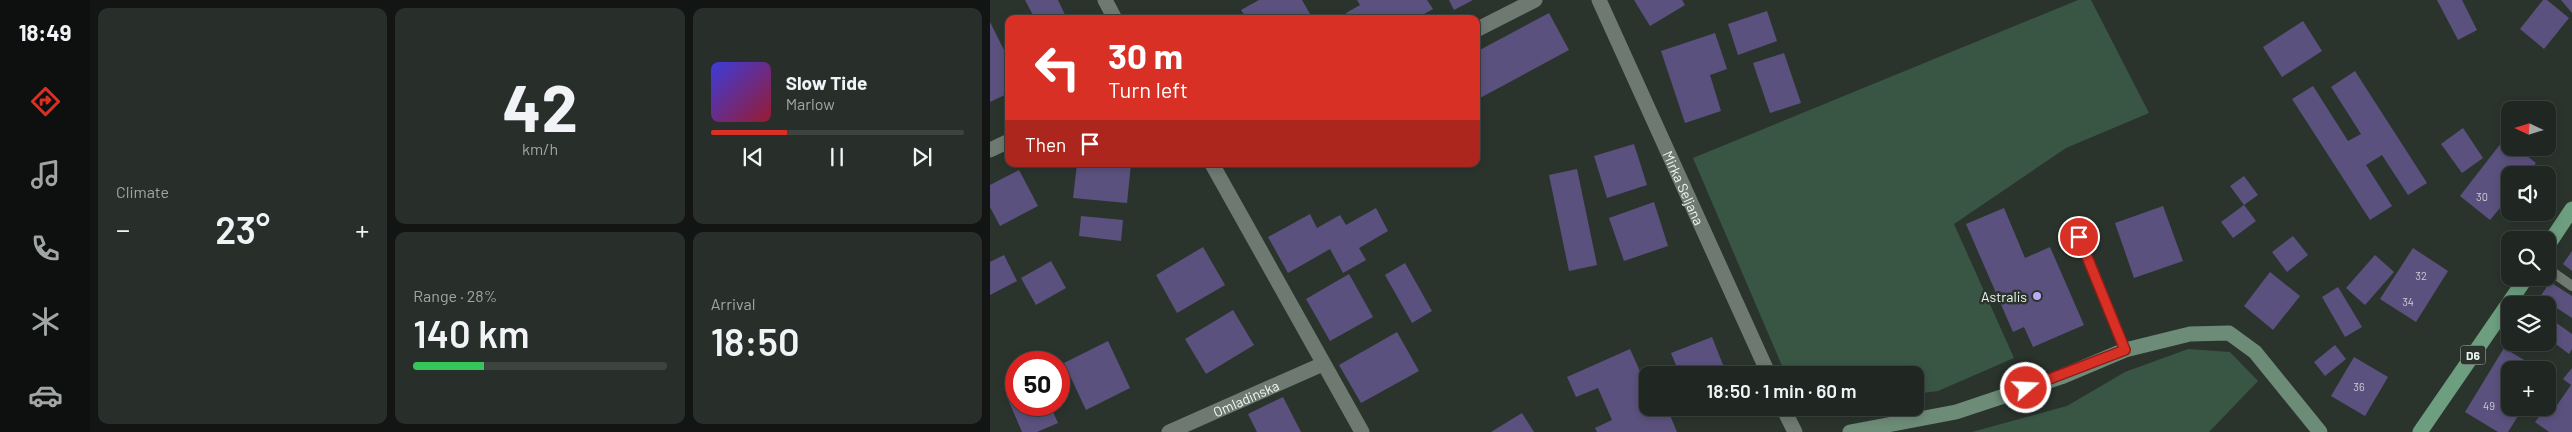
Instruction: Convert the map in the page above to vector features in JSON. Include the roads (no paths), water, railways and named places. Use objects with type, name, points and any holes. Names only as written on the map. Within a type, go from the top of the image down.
[{"type":"main road","points":[[2556,233],[2572,209]]},
{"type":"main road","name":"D6","points":[[2420,432],[2520,286]]},
{"type":"main road","points":[[1850,432],[1956,412],[2061,377],[2125,350],[2190,334],[2229,333],[2255,352],[2320,432]]},
{"type":"street","points":[[1105,0],[1113,15]]},
{"type":"street","points":[[1480,28],[1535,0]]},
{"type":"street","name":"Mirka Seljana","points":[[1599,0],[1765,366]]},
{"type":"street","points":[[990,150],[1005,143]]},
{"type":"street","points":[[1216,167],[1362,432]]},
{"type":"street","name":"Omladinska","points":[[1169,432],[1323,364]]},
{"type":"street","points":[[1788,416],[1795,432]]},
{"type":"lane","points":[[2079,237],[2125,350]]},
{"type":"lane","points":[[2556,275],[2572,286]]},
{"type":"place","name":"Astralis","points":[[2037,296]]}]
